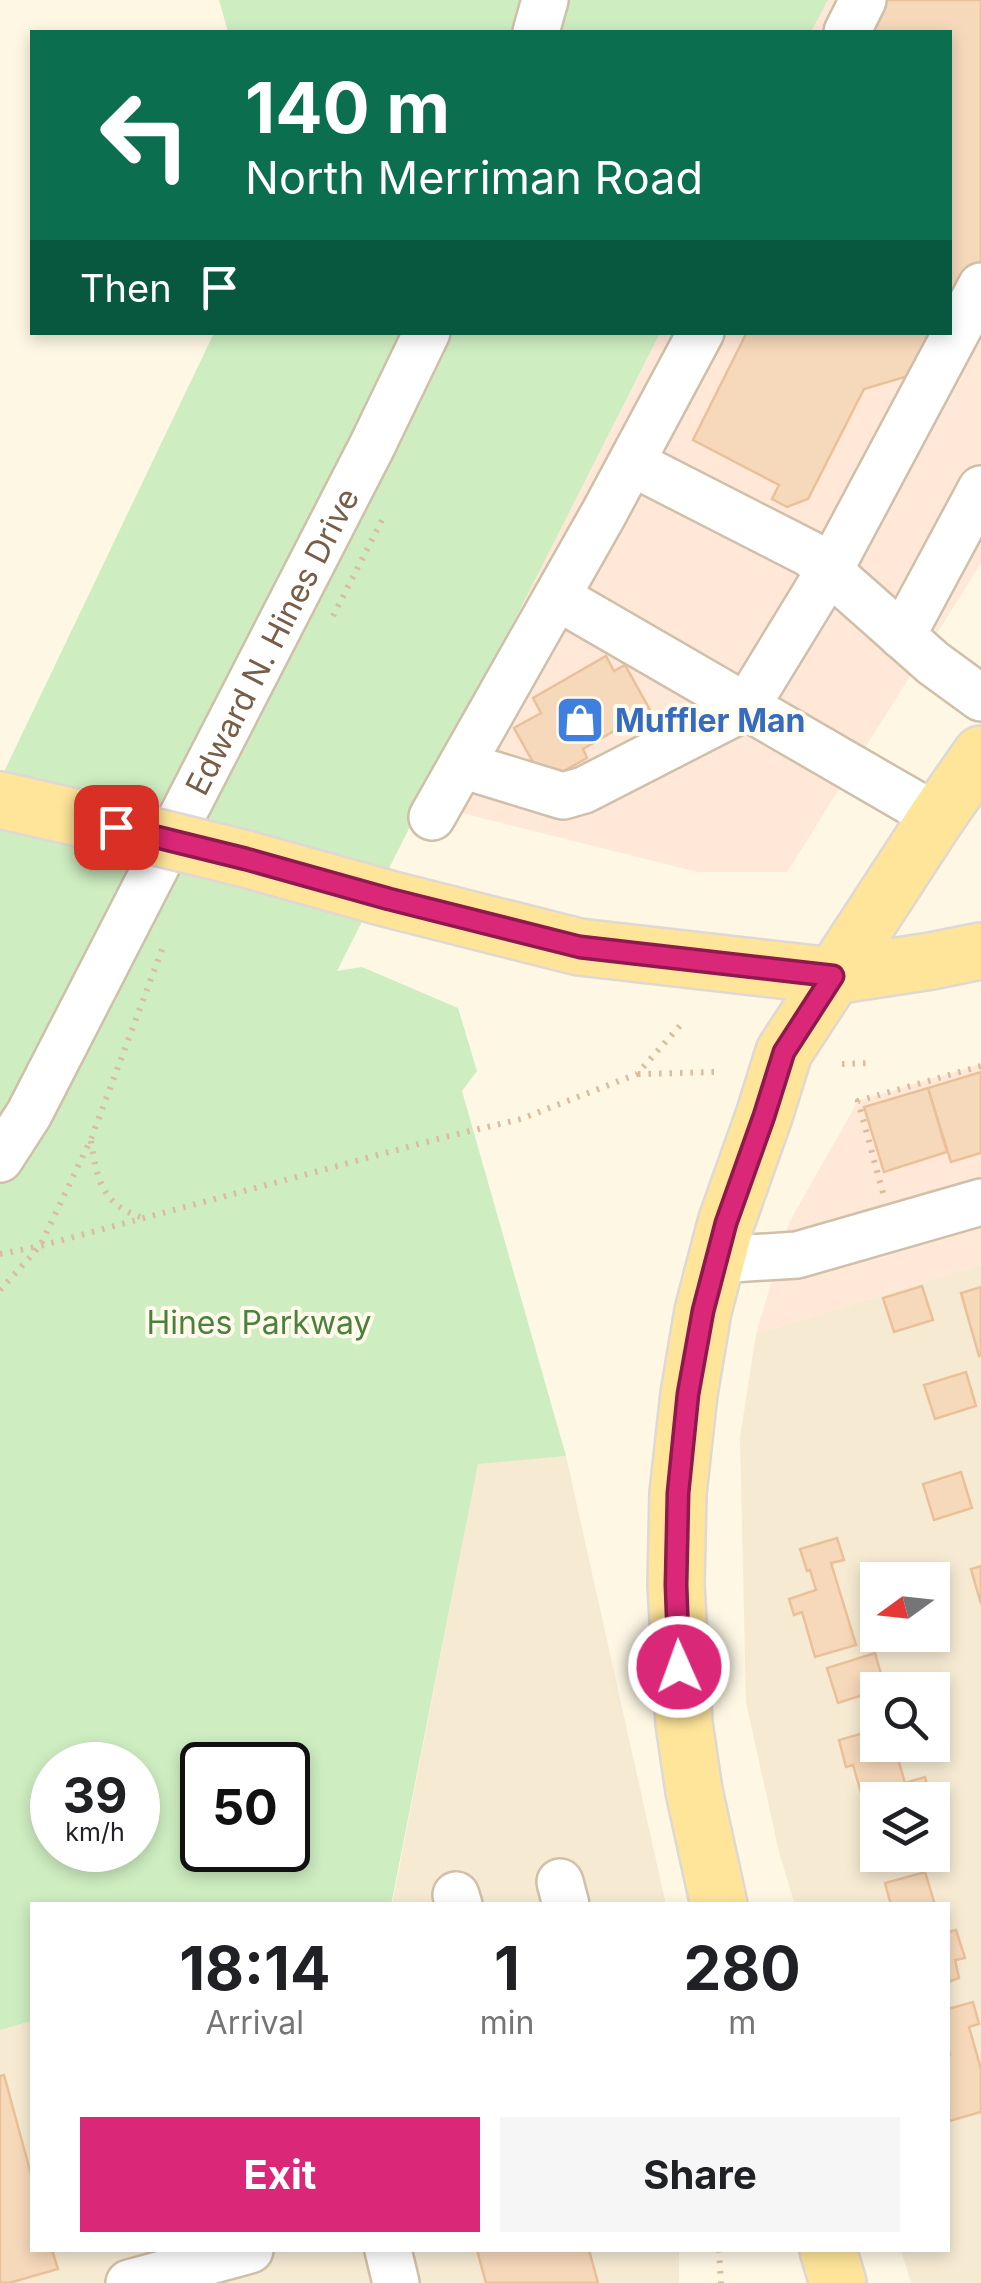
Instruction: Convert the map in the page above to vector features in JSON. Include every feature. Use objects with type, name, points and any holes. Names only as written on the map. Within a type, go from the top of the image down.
[{"type":"main road","points":[[718,1902],[694,1792],[684,1723],[676,1585],[678,1493],[688,1394],[703,1311],[726,1223],[784,1052],[981,754]]},
{"type":"main road","points":[[0,800],[246,859],[580,947],[833,976],[981,950]]},
{"type":"main road","points":[[829,2252],[838,2283]]},
{"type":"street","points":[[537,30],[545,0]]},
{"type":"street","points":[[848,30],[863,0]]},
{"type":"street","points":[[462,764],[563,796],[584,790],[746,707],[830,571],[981,286]]},
{"type":"street","name":"Edward N. Hines Drive","points":[[0,1159],[30,1114],[426,335]]},
{"type":"street","points":[[432,817],[699,335]]},
{"type":"street","points":[[632,462],[810,554],[933,663],[981,698]]},
{"type":"street","points":[[902,636],[981,489]]},
{"type":"street","points":[[557,597],[937,817]]},
{"type":"street","points":[[717,1260],[797,1255],[981,1202]]},
{"type":"street","points":[[129,2283],[243,2252]]},
{"type":"street","points":[[388,2252],[396,2283]]},
{"type":"path","points":[[637,1074],[685,1020]]},
{"type":"path","points":[[842,1064],[872,1063]]},
{"type":"path","points":[[893,1228],[858,1101],[981,1066]]},
{"type":"path","points":[[0,1254],[521,1119],[637,1074],[716,1072]]},
{"type":"path","points":[[91,1139],[95,1168],[106,1196],[124,1212],[145,1218]]},
{"type":"path","points":[[719,2252],[721,2283]]},
{"type":"shaded area","points":[[828,0],[981,0],[981,563],[787,872],[698,872],[422,803],[659,335],[952,335],[952,30],[812,30]]},
{"type":"shaded area","points":[[981,1064],[981,1264],[756,1334],[789,1223],[858,1101]]},
{"type":"shaded area","points":[[981,1264],[981,2283],[911,2283],[902,2252],[950,2252],[950,1902],[794,1902],[746,1702],[740,1438],[756,1334]]},
{"type":"shaded area","points":[[566,1456],[665,1902],[393,1902],[478,1463]]},
{"type":"shaded area","points":[[30,2022],[30,2252],[679,2252],[679,2283],[0,2283],[0,2030]]},
{"type":"green space","points":[[219,0],[828,0],[812,30],[227,30]]},
{"type":"green space","name":"Hines Parkway","points":[[213,335],[659,335],[337,971],[362,967],[458,1008],[477,1071],[462,1091],[566,1456],[478,1464],[392,1902],[30,1902],[30,2022],[0,2030],[0,780]]},
{"type":"building","points":[[881,0],[981,0],[981,262],[952,319],[952,30],[865,30]]},
{"type":"building","points":[[746,335],[943,335],[925,371],[864,389],[808,499],[787,507],[772,499],[779,485],[693,440]]},
{"type":"building","name":"Muffler Man","points":[[606,656],[614,671],[625,665],[650,710],[583,749],[587,758],[544,782],[514,728],[541,713],[533,698]]},
{"type":"building","points":[[981,1072],[981,1153],[951,1162],[928,1088]]},
{"type":"building","points":[[928,1088],[947,1152],[884,1172],[864,1107]]},
{"type":"building","points":[[922,1286],[933,1320],[894,1332],[883,1298]]},
{"type":"building","points":[[981,1287],[981,1355],[979,1356],[961,1293]]},
{"type":"building","points":[[966,1372],[976,1406],[935,1419],[924,1385]]},
{"type":"building","points":[[961,1472],[972,1508],[934,1520],[923,1484]]},
{"type":"building","points":[[837,1538],[844,1560],[831,1563],[856,1645],[815,1657],[802,1612],[794,1615],[789,1599],[816,1590],[800,1549]]},
{"type":"building","points":[[981,1566],[981,1604],[971,1569]]},
{"type":"building","points":[[875,1653],[880,1672],[860,1672],[860,1696],[838,1703],[827,1668]]},
{"type":"building","points":[[860,1734],[860,1762],[899,1762],[905,1782],[860,1782],[860,1789],[853,1765],[846,1767],[839,1740]]},
{"type":"building","points":[[925,1872],[934,1902],[890,1902],[885,1883]]},
{"type":"building","points":[[956,1930],[965,1958],[955,1960],[959,1978],[950,1981],[950,1932]]},
{"type":"building","points":[[973,2002],[979,2024],[969,2027],[981,2069],[981,2112],[950,2121],[950,2055],[950,2008]]},
{"type":"building","points":[[4,2075],[30,2171],[30,2252],[53,2252],[58,2269],[9,2283],[0,2283],[0,2076]]},
{"type":"building","points":[[478,2252],[590,2252],[598,2283],[486,2283]]},
{"type":"place","name":"Muffler Man","points":[[580,720]]},
{"type":"route","points":[[116,827],[580,947],[833,976],[784,1052],[726,1223],[703,1311],[688,1394],[678,1493],[679,1667]]}]
